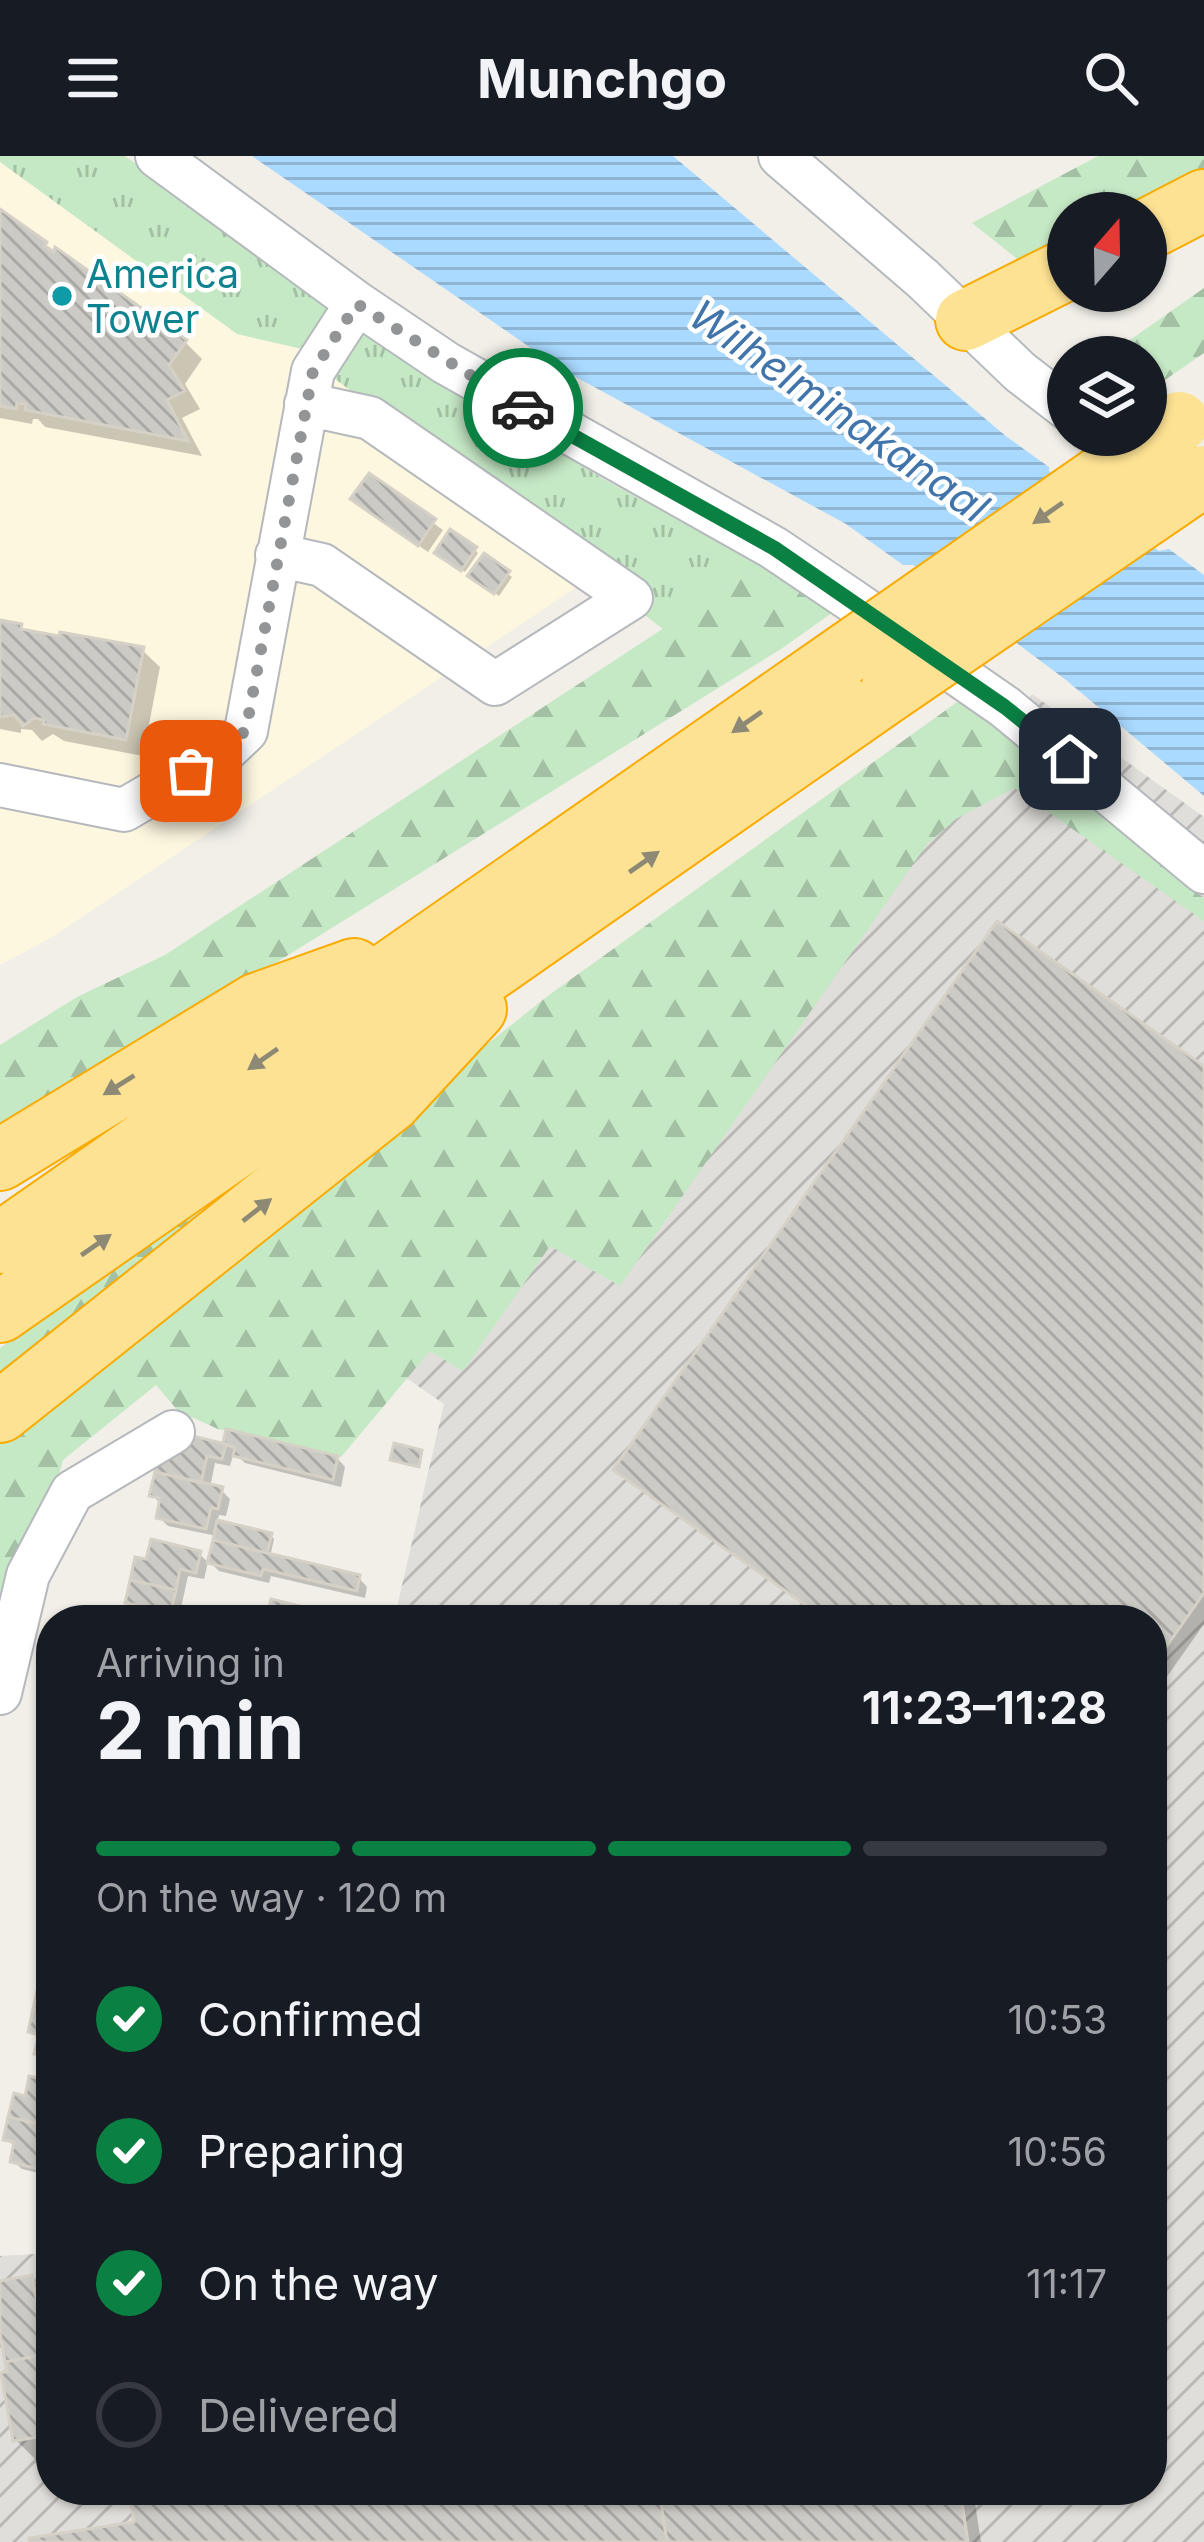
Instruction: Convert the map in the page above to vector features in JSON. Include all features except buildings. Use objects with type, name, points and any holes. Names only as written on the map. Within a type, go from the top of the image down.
[{"type":"highway","points":[[1167,219],[1204,200]]},
{"type":"highway","points":[[966,320],[1047,280]]},
{"type":"highway","points":[[0,1243],[1191,413]]},
{"type":"highway","points":[[0,1312],[1204,476]]},
{"type":"highway","points":[[0,1412],[391,1101],[548,929]]},
{"type":"highway","points":[[0,1160],[256,1004],[428,943]]},
{"type":"street","points":[[157,156],[357,304],[446,363],[774,548],[851,600],[1005,707],[1204,872]]},
{"type":"street","points":[[790,159],[1047,393]]},
{"type":"street","points":[[0,785],[124,811],[225,751],[246,730],[306,404],[319,359],[357,304]]},
{"type":"street","points":[[277,555],[322,565],[495,684],[632,598],[370,418],[306,404]]},
{"type":"street","points":[[1135,456],[1204,502]]},
{"type":"street","points":[[0,1694],[28,1575],[72,1492],[172,1432]]},
{"type":"shaded area","points":[[0,156],[8,156],[617,560],[52,937],[0,965]]},
{"type":"shaded area","points":[[1032,694],[1204,817],[1204,2542],[0,2542],[0,2256],[36,2254],[36,2505],[1167,2505],[1167,1605],[397,1605],[444,1404],[318,1317],[976,772]]},
{"type":"green space","points":[[0,156],[125,156],[335,308],[302,349],[237,334],[0,162]]},
{"type":"green space","points":[[1098,156],[1204,156],[1204,185],[1167,203],[1167,192],[1047,192],[1047,267],[1035,273],[972,223]]},
{"type":"green space","points":[[1204,288],[1204,353],[1167,379],[1167,336],[1136,336]]},
{"type":"green space","points":[[363,327],[600,477],[760,565],[663,629],[330,375]]},
{"type":"green space","points":[[760,565],[836,610],[781,649],[0,1134],[0,1045],[77,997],[165,955]]},
{"type":"green space","points":[[960,700],[1089,789],[1151,854],[1204,898],[1204,921],[1014,788],[956,819],[927,844],[620,1286],[550,1246],[463,1371],[430,1351],[341,1457],[218,1429],[178,1411],[156,1385],[63,1460],[0,1694],[0,1433],[549,995]]},
{"type":"green space","points":[[338,1116],[0,1388],[0,1348]]},
{"type":"water","name":"Wilhelminakanaal","points":[[252,156],[673,156],[1049,471],[1159,551],[1169,549],[1204,575],[1204,796],[1066,680],[913,565],[903,565],[846,524],[563,370]]},
{"type":"way so far","points":[[191,771],[225,751],[246,730],[313,371],[357,304],[523,408]]},
{"type":"place","name":"America Tower","points":[[62,296]]},
{"type":"route","points":[[523,408],[774,548],[1005,707],[1070,759]]}]
